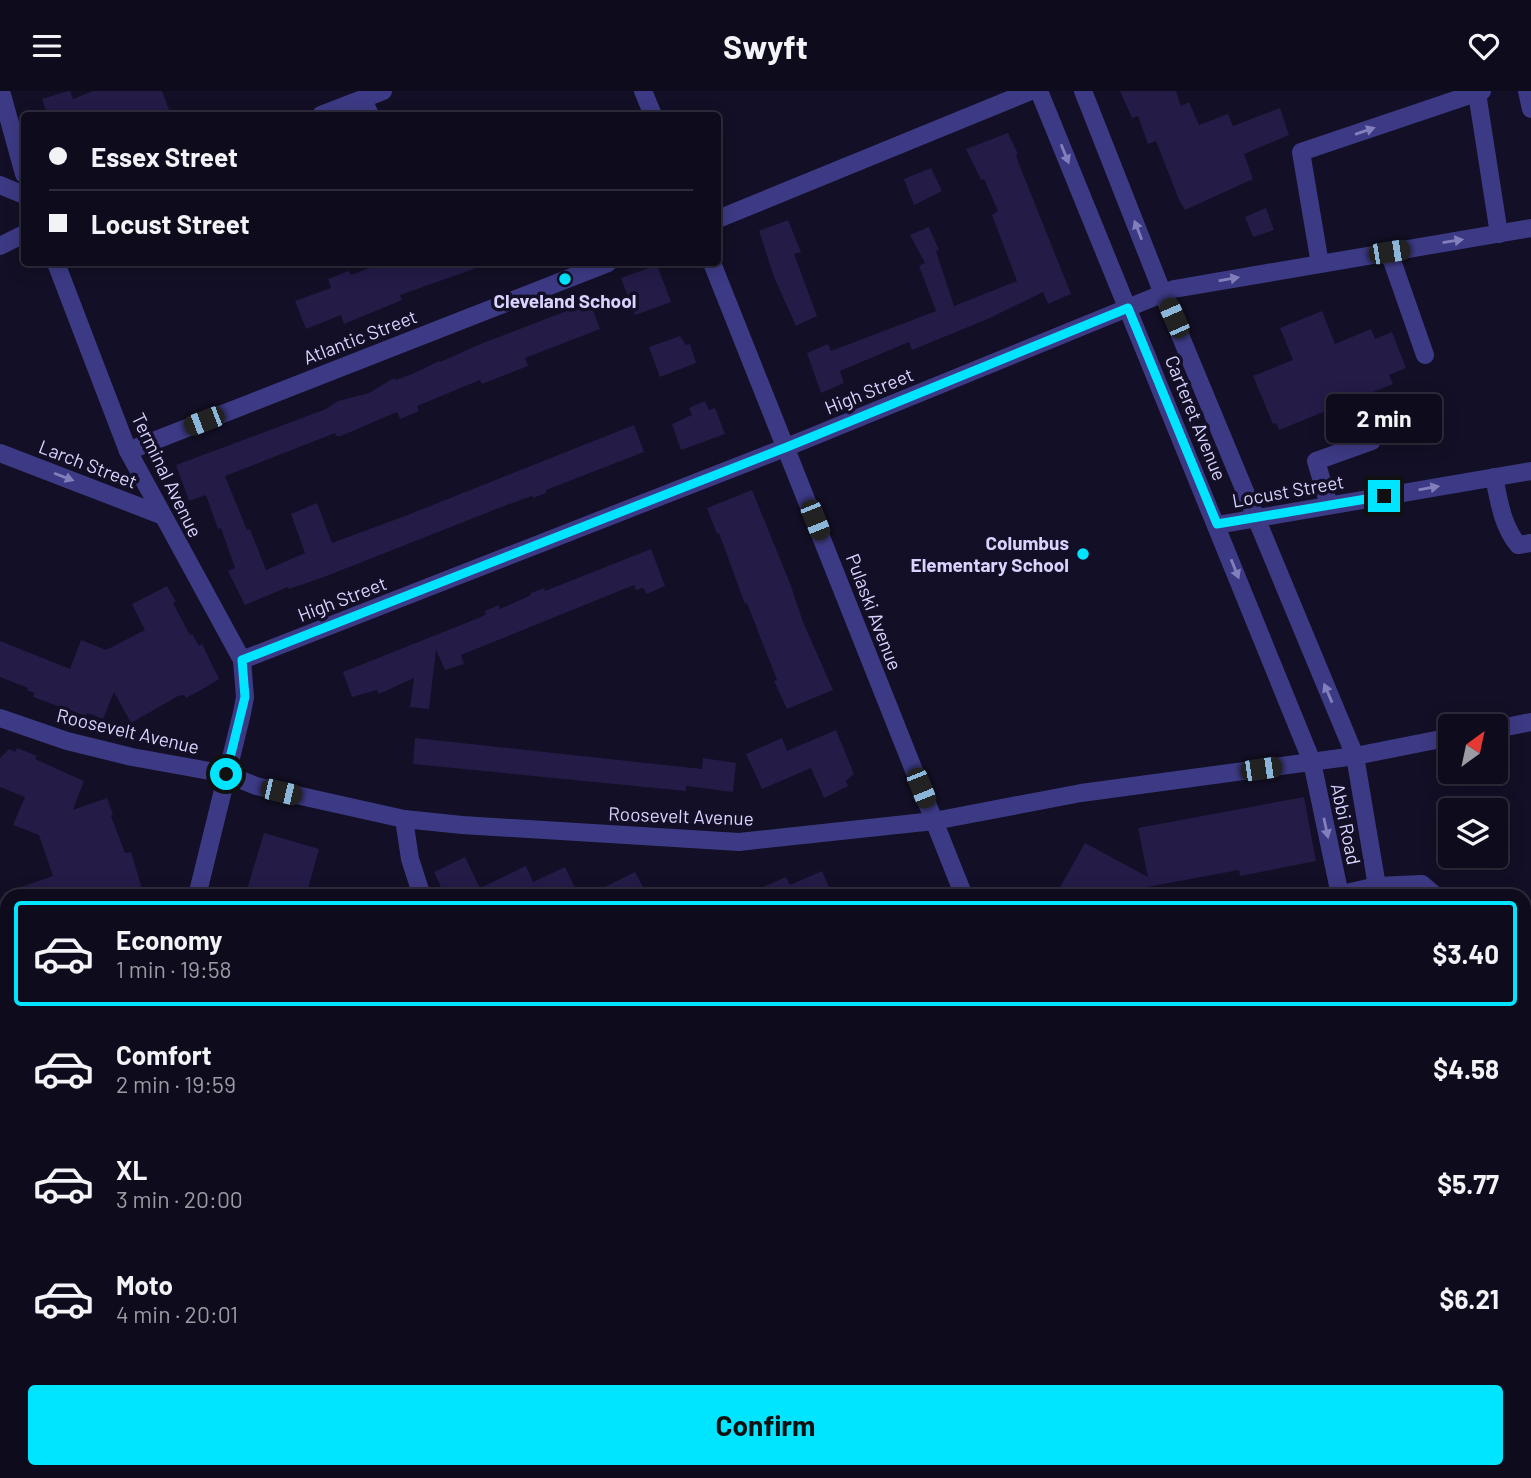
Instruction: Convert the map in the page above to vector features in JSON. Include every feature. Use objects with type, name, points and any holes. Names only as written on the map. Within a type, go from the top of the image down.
[{"type":"street","points":[[1,91],[21,163]]},
{"type":"street","points":[[338,112],[366,107],[383,91]]},
{"type":"street","points":[[643,91],[652,112]]},
{"type":"street","points":[[721,218],[1031,91]]},
{"type":"street","name":"Carteret Avenue","points":[[1039,91],[1312,762]]},
{"type":"street","name":"Carteret Avenue","points":[[1083,91],[1163,294],[1355,756]]},
{"type":"street","points":[[1527,91],[1531,109]]},
{"type":"street","points":[[1320,264],[1301,152],[1479,92],[1499,234]]},
{"type":"street","points":[[0,185],[21,194]]},
{"type":"street","name":"High Street","points":[[242,660],[787,447],[1174,289],[1531,228]]},
{"type":"street","points":[[0,246],[21,236]]},
{"type":"street","points":[[1389,252],[1425,355]]},
{"type":"street","name":"Terminal Avenue","points":[[57,266],[128,451],[242,660]]},
{"type":"street","name":"Atlantic Street","points":[[128,451],[600,266]]},
{"type":"street","name":"Pulaski Avenue","points":[[713,266],[961,889]]},
{"type":"street","points":[[1329,505],[1316,461],[1371,441]]},
{"type":"street","name":"Larch Street","points":[[0,453],[161,515]]},
{"type":"street","name":"Locust Street","points":[[1217,524],[1531,471]]},
{"type":"street","points":[[1494,477],[1504,522],[1512,538],[1518,545],[1531,543]]},
{"type":"street","points":[[199,889],[245,697],[242,660]]},
{"type":"street","name":"Roosevelt Avenue","points":[[0,718],[67,741],[132,757],[226,774],[256,786],[404,820],[739,842],[934,821],[1081,793],[1355,756],[1438,740]]},
{"type":"street","points":[[1508,727],[1531,722]]},
{"type":"street","name":"Abbi Road","points":[[1355,756],[1377,886]]},
{"type":"street","name":"Abbi Road","points":[[1312,762],[1335,889]]},
{"type":"street","points":[[404,820],[410,859],[420,889]]},
{"type":"street","name":"Abbi Road","points":[[1363,889],[1422,884],[1428,889]]},
{"type":"building","points":[[68,91],[73,99],[93,91],[162,91],[170,112],[41,112],[46,110],[42,99]]},
{"type":"building","points":[[1120,91],[1176,91],[1181,106],[1189,102],[1199,125],[1228,114],[1233,126],[1280,108],[1289,135],[1244,154],[1253,179],[1185,210],[1156,141],[1148,144],[1138,116],[1132,118]]},
{"type":"building","points":[[1008,133],[1071,294],[1048,304],[1043,292],[990,318],[912,350],[909,342],[840,371],[844,383],[821,393],[807,353],[828,344],[831,351],[936,311],[919,266],[925,263],[910,235],[929,227],[939,250],[936,251],[954,306],[1017,281],[992,215],[998,211],[984,179],[981,180],[966,149]]},
{"type":"building","points":[[931,168],[942,191],[914,205],[904,179]]},
{"type":"building","points":[[1266,208],[1274,230],[1253,237],[1245,217]]},
{"type":"building","points":[[788,220],[801,252],[794,254],[817,316],[796,326],[774,277],[759,231]]},
{"type":"building","points":[[375,266],[482,266],[400,295],[402,300],[344,324],[341,315],[306,329],[295,301],[331,288],[328,279],[349,271],[351,275]]},
{"type":"building","points":[[657,266],[671,302],[635,315],[621,278]]},
{"type":"building","points":[[590,302],[600,329],[525,358],[528,366],[482,384],[480,380],[417,406],[419,411],[400,419],[397,412],[341,436],[336,436],[335,433],[225,476],[266,570],[305,553],[291,514],[317,503],[332,543],[634,425],[644,452],[546,490],[546,493],[533,498],[532,496],[504,506],[245,605],[228,571],[235,568],[206,495],[189,501],[176,465],[326,409],[338,401],[369,393],[394,378],[396,380],[412,374],[483,343]]},
{"type":"building","points":[[1322,311],[1335,344],[1371,329],[1375,339],[1392,332],[1406,368],[1389,375],[1393,384],[1279,430],[1276,423],[1273,424],[1253,376],[1293,360],[1280,328]]},
{"type":"building","points":[[680,336],[686,345],[690,344],[696,363],[660,377],[649,347]]},
{"type":"building","points":[[705,401],[709,410],[715,408],[725,434],[681,450],[672,424],[692,415],[689,408]]},
{"type":"building","points":[[752,490],[803,622],[833,690],[787,709],[707,508]]},
{"type":"building","points":[[651,549],[665,586],[647,594],[643,588],[636,590],[634,585],[461,655],[464,664],[445,670],[436,650],[429,709],[410,707],[414,678],[379,694],[377,690],[352,697],[343,672],[481,617],[486,614],[485,611],[499,605],[500,609],[531,593],[544,588],[545,591]]},
{"type":"building","points":[[167,586],[190,635],[192,634],[199,646],[202,644],[219,679],[201,690],[186,698],[184,695],[178,696],[131,723],[114,692],[103,719],[87,713],[86,716],[33,697],[34,693],[27,690],[28,688],[0,677],[0,641],[70,669],[81,640],[106,650],[145,630],[132,604]]},
{"type":"building","points":[[836,730],[854,774],[846,781],[848,786],[824,798],[811,768],[762,789],[746,754],[782,738],[787,751]]},
{"type":"building","points":[[415,738],[702,769],[703,758],[736,763],[733,792],[686,786],[686,791],[413,764]]},
{"type":"building","points":[[17,748],[37,756],[35,759],[84,781],[73,810],[107,798],[125,853],[131,852],[142,889],[16,889],[53,876],[39,835],[13,825],[25,797],[0,787],[0,758],[9,749],[15,752]]},
{"type":"building","points":[[1304,797],[1316,861],[1240,876],[1239,870],[1136,889],[1059,889],[1085,843],[1148,877],[1138,828]]},
{"type":"building","points":[[264,833],[319,849],[308,889],[247,889]]},
{"type":"building","points":[[465,857],[480,888],[526,866],[533,882],[565,867],[576,889],[442,889],[434,872]]},
{"type":"building","points":[[822,871],[830,889],[759,889],[786,877],[790,885]]},
{"type":"building","points":[[635,872],[644,889],[601,889]]},
{"type":"place","name":"Cleveland School","points":[[565,279]]},
{"type":"place","name":"Columbus Elementary School","points":[[1083,554]]},
{"type":"route","points":[[226,774],[245,697],[242,660],[787,447],[1128,308],[1217,524],[1384,496]]}]
